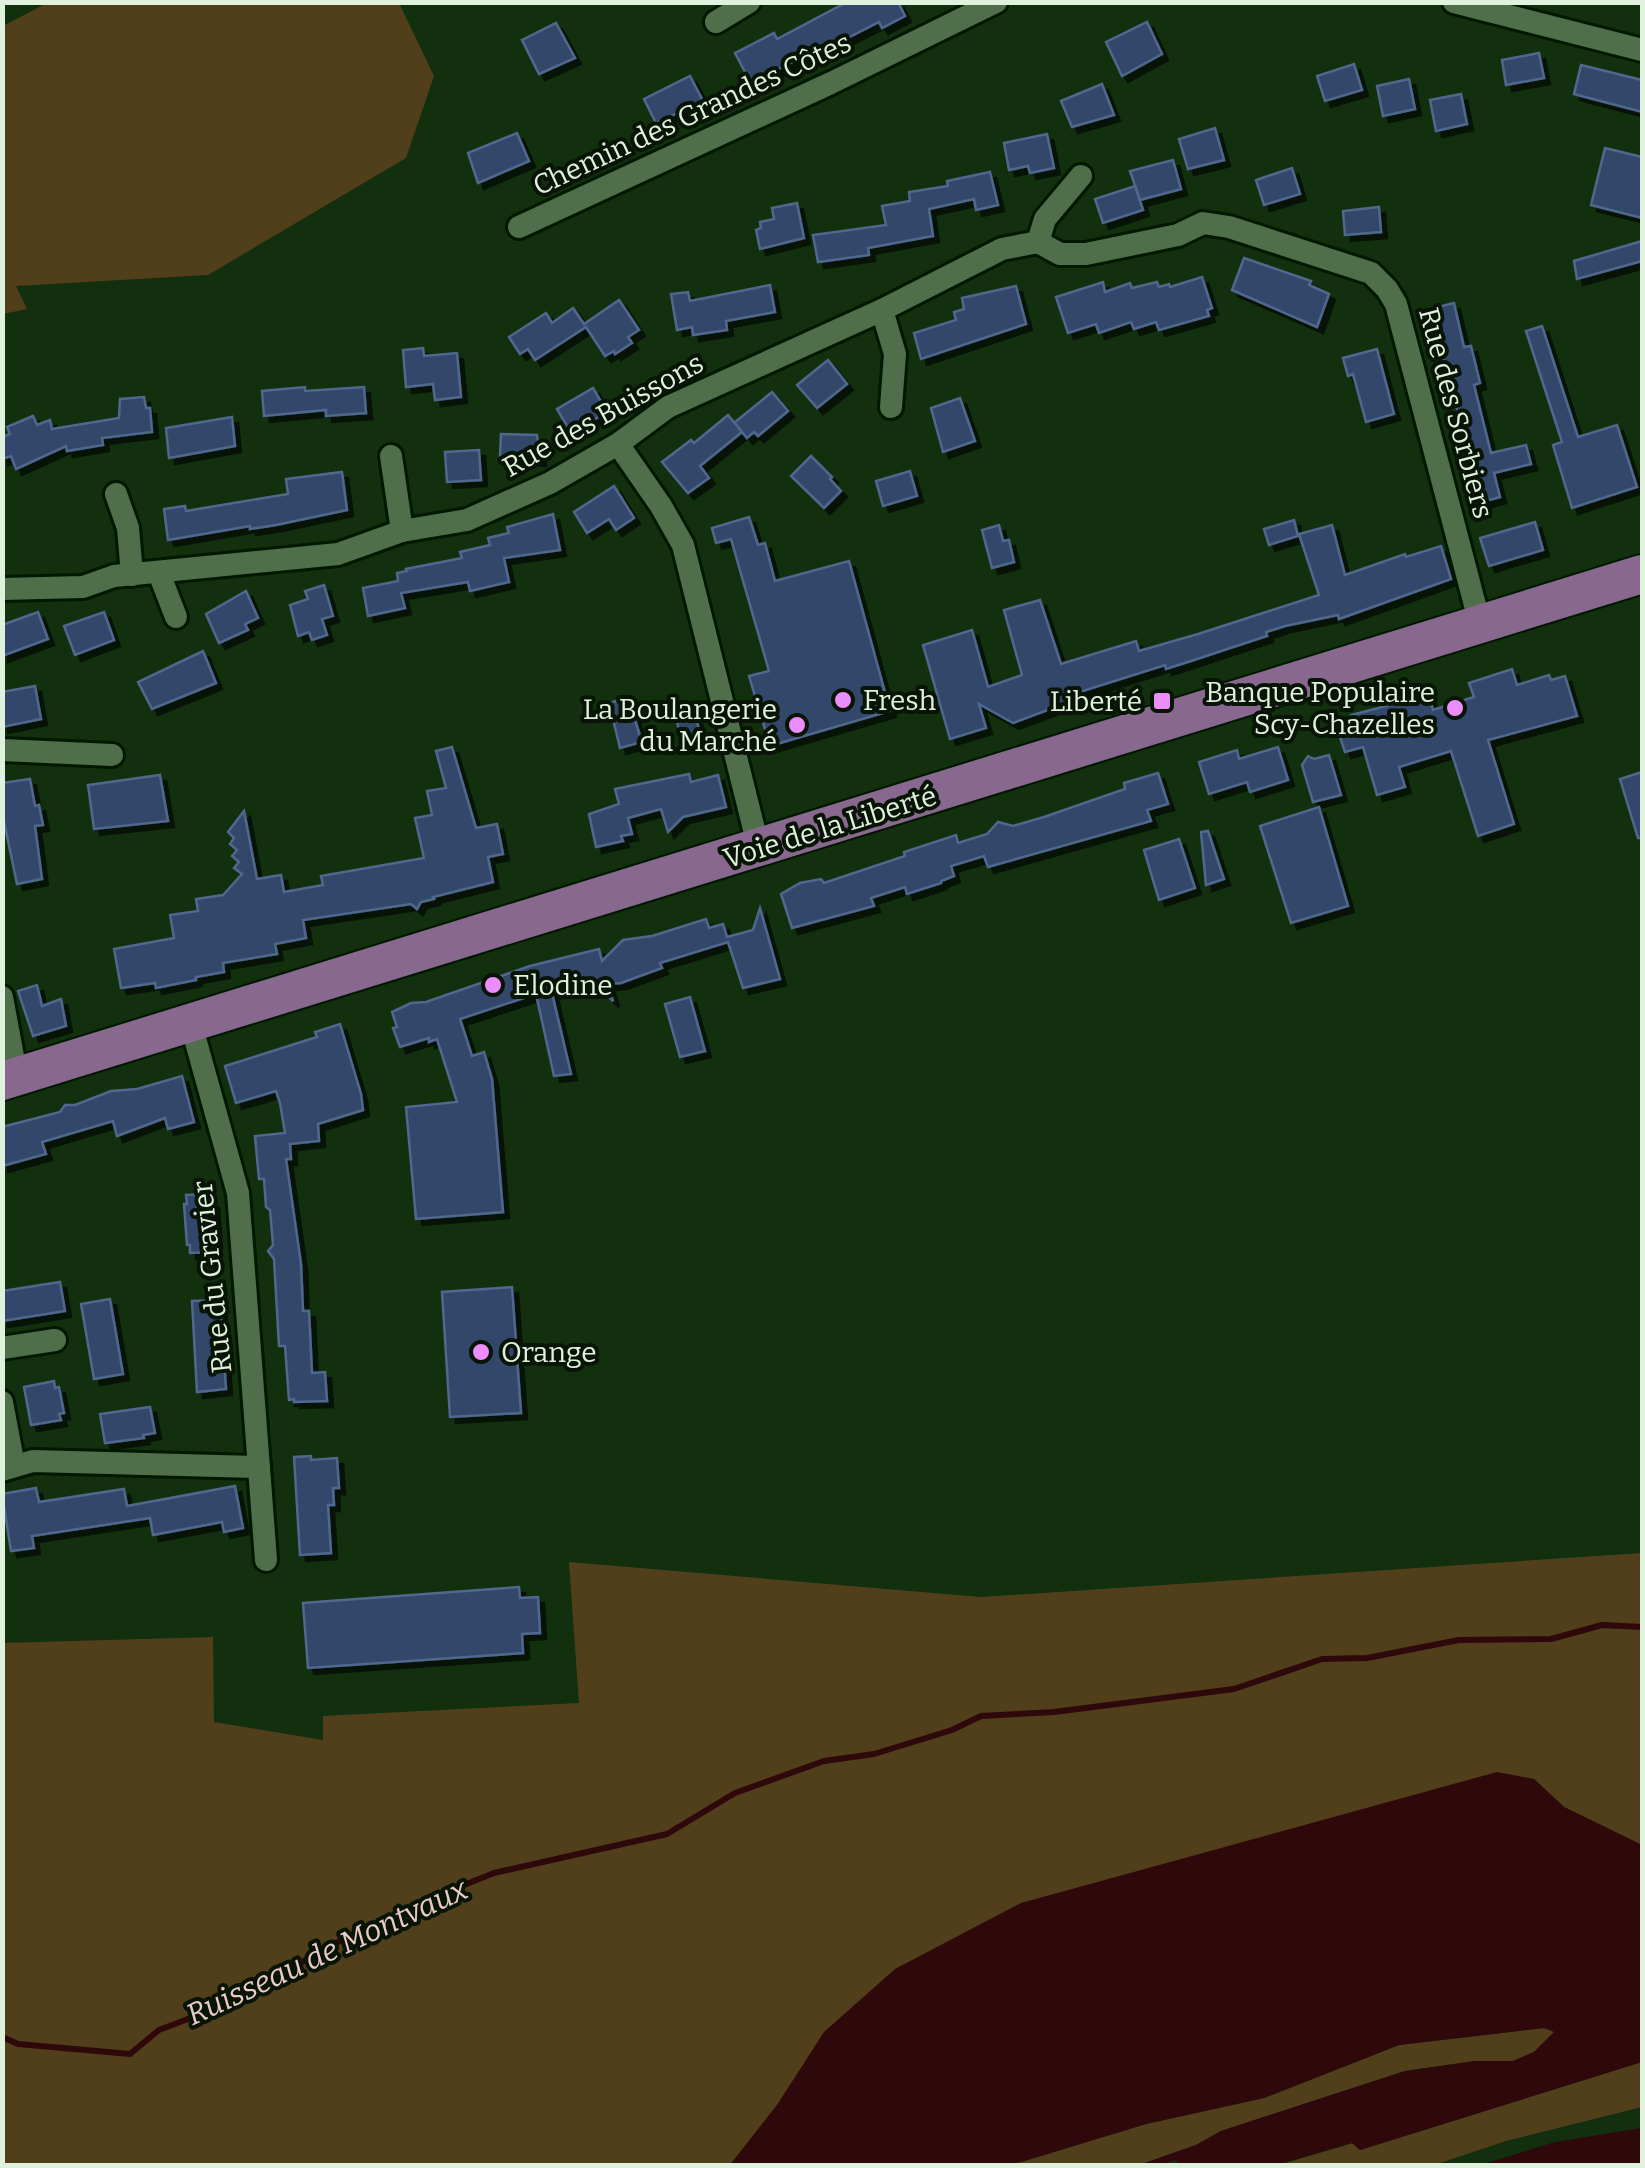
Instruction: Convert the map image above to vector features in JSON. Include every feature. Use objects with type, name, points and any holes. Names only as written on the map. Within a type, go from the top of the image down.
[{"type":"main road","name":"Voie de la Liberté","points":[[10,1080],[1642,574]]},
{"type":"street","points":[[716,22],[749,2]]},
{"type":"street","name":"Chemin des Grandes Côtes","points":[[520,227],[848,76],[996,2]]},
{"type":"street","points":[[1454,2],[1642,50]]},
{"type":"street","points":[[1038,242],[1046,219],[1082,176]]},
{"type":"street","name":"Rue des Sorbiers","points":[[1038,242],[1060,254],[1086,254],[1178,235],[1203,222],[1371,273],[1380,280],[1396,304],[1480,624]]},
{"type":"street","name":"Rue des Buissons","points":[[2,589],[84,587],[114,576],[338,554],[402,531],[467,520],[550,483],[618,444],[668,407],[882,310],[1002,250],[1038,242]]},
{"type":"street","points":[[882,310],[895,354],[891,407]]},
{"type":"street","points":[[618,444],[683,545],[759,849]]},
{"type":"street","points":[[390,456],[402,531]]},
{"type":"street","points":[[116,494],[128,528],[132,574]]},
{"type":"street","points":[[158,573],[176,617]]},
{"type":"street","points":[[2,750],[112,755]]},
{"type":"street","points":[[2,997],[10,1080]]},
{"type":"street","name":"Rue du Gravier","points":[[192,1024],[238,1193],[266,1560]]},
{"type":"street","points":[[2,1348],[54,1340]]},
{"type":"street","points":[[2,1402],[8,1468],[33,1461],[259,1467]]},
{"type":"shaded area","points":[[49,2],[399,3],[434,76],[406,158],[208,275],[16,286],[27,309],[3,314],[3,26]]},
{"type":"shaded area","points":[[1642,1553],[1642,1845],[1564,1807],[1534,1779],[777,2105],[730,2165],[3,2165],[2,1643],[213,1637],[214,1722],[323,1740],[323,1716],[579,1703],[569,1562],[981,1597]]},
{"type":"shaded area","points":[[1497,1772],[1534,1779],[1564,1807],[1642,1845],[1642,2062],[1360,2150],[1352,2143],[1276,2165],[1181,2165],[1175,2160],[1162,2165],[1139,2165],[1196,2145],[1221,2131],[1405,2071],[1475,2061],[1513,2061],[1534,2052],[1554,2032],[1544,2028],[1399,2045],[1264,2098],[1146,2124],[1021,2162],[993,2166],[730,2165],[777,2105],[824,2032],[895,1969],[1021,1903]]},
{"type":"shaded area","points":[[1545,2028],[1555,2032],[1534,2052],[1513,2061],[1475,2061],[1405,2071],[1221,2131],[1196,2145],[1139,2165],[993,2166],[1021,2162],[1146,2124],[1264,2098],[1399,2045]]},
{"type":"shaded area","points":[[1642,2062],[1642,2107],[1506,2141],[1434,2165],[1276,2166],[1353,2143],[1360,2150]]},
{"type":"shaded area","points":[[1642,2128],[1642,2165],[1480,2165],[1555,2142]]},
{"type":"building","points":[[847,2],[898,2],[905,16],[882,28],[879,22],[816,59],[812,52],[753,87],[735,53],[774,33],[777,39]]},
{"type":"building","points":[[1147,22],[1162,54],[1122,76],[1106,42]]},
{"type":"building","points":[[556,23],[575,58],[539,74],[522,40]]},
{"type":"building","points":[[1539,53],[1544,78],[1506,85],[1502,60]]},
{"type":"building","points":[[1354,64],[1362,90],[1325,101],[1317,76]]},
{"type":"building","points":[[1581,65],[1642,80],[1642,112],[1574,94]]},
{"type":"building","points":[[690,76],[703,101],[656,123],[644,99]]},
{"type":"building","points":[[1409,79],[1415,109],[1383,116],[1377,86]]},
{"type":"building","points":[[1102,84],[1114,115],[1072,127],[1061,101]]},
{"type":"building","points":[[1461,94],[1467,124],[1436,131],[1430,100]]},
{"type":"building","points":[[1215,128],[1224,160],[1188,169],[1179,139]]},
{"type":"building","points":[[517,133],[529,161],[478,183],[468,153]]},
{"type":"building","points":[[1047,134],[1054,168],[1030,173],[1028,166],[1009,170],[1004,143]]},
{"type":"building","points":[[1605,148],[1642,157],[1642,218],[1591,205]]},
{"type":"building","points":[[1173,160],[1181,189],[1140,200],[1130,171]]},
{"type":"building","points":[[1292,168],[1300,194],[1264,205],[1256,180]]},
{"type":"building","points":[[990,172],[998,205],[976,210],[974,199],[929,209],[933,236],[868,248],[869,255],[818,262],[813,235],[886,225],[882,206],[910,201],[909,192],[948,186],[947,181]]},
{"type":"building","points":[[1135,186],[1143,210],[1103,223],[1095,199]]},
{"type":"building","points":[[797,203],[804,238],[760,249],[756,230],[761,228],[760,222],[774,219],[772,208]]},
{"type":"building","points":[[1379,207],[1381,232],[1345,235],[1343,211]]},
{"type":"building","points":[[1642,241],[1642,261],[1577,279],[1574,261]]},
{"type":"building","points":[[1244,258],[1311,281],[1309,285],[1329,294],[1317,327],[1232,290]]},
{"type":"building","points":[[1202,277],[1212,308],[1207,310],[1209,316],[1159,330],[1156,322],[1134,329],[1131,322],[1099,333],[1096,324],[1068,333],[1056,297],[1103,282],[1105,292],[1130,283],[1132,288],[1157,282],[1159,287],[1170,287]]},
{"type":"building","points":[[770,285],[775,312],[726,321],[727,330],[693,335],[692,327],[677,330],[671,294],[688,292],[690,301]]},
{"type":"building","points":[[1016,286],[1026,324],[921,359],[914,333],[956,320],[954,312],[964,309],[962,298]]},
{"type":"building","points":[[619,300],[639,330],[628,337],[632,343],[615,354],[614,351],[605,356],[586,327],[535,360],[528,349],[520,354],[509,337],[546,313],[552,323],[573,308],[584,324]]},
{"type":"building","points":[[1454,303],[1464,347],[1471,346],[1480,383],[1474,385],[1491,453],[1526,445],[1531,464],[1494,473],[1500,497],[1482,502],[1430,309]]},
{"type":"building","points":[[1542,326],[1578,437],[1617,425],[1637,487],[1572,508],[1553,445],[1562,442],[1526,331]]},
{"type":"building","points":[[423,348],[424,356],[457,353],[461,397],[435,400],[433,384],[406,387],[403,350]]},
{"type":"building","points":[[1377,349],[1394,414],[1366,422],[1353,374],[1348,376],[1343,358]]},
{"type":"building","points":[[828,360],[847,384],[817,408],[797,385]]},
{"type":"building","points":[[305,387],[305,391],[364,387],[366,413],[326,416],[326,410],[264,416],[262,391]]},
{"type":"building","points":[[593,388],[607,412],[571,433],[557,409]]},
{"type":"building","points":[[772,392],[788,411],[758,436],[754,432],[747,438],[734,423]]},
{"type":"building","points":[[144,397],[146,408],[150,408],[152,432],[102,438],[103,445],[67,451],[66,446],[16,469],[11,456],[2,459],[2,437],[10,434],[7,427],[33,416],[37,425],[50,420],[52,429],[119,418],[120,399]]},
{"type":"building","points":[[960,398],[975,441],[943,452],[931,408]]},
{"type":"building","points":[[728,415],[742,432],[700,466],[709,478],[688,493],[662,462],[691,440],[694,443]]},
{"type":"building","points":[[232,417],[235,446],[169,458],[166,428]]},
{"type":"building","points":[[501,434],[537,435],[540,460],[500,456]]},
{"type":"building","points":[[479,450],[481,480],[447,482],[445,452]]},
{"type":"building","points":[[811,456],[841,491],[824,508],[791,476]]},
{"type":"building","points":[[910,471],[917,496],[883,506],[876,481]]},
{"type":"building","points":[[342,472],[347,510],[276,525],[168,540],[164,509],[185,506],[186,511],[288,494],[286,479]]},
{"type":"building","points":[[614,486],[634,518],[616,530],[609,519],[587,533],[574,512]]},
{"type":"building","points":[[553,514],[560,550],[504,558],[509,582],[470,591],[468,582],[401,593],[405,608],[368,616],[363,588],[398,581],[397,573],[406,569],[462,558],[460,552],[490,545],[488,538],[509,533],[507,527]]},
{"type":"building","points":[[749,517],[758,545],[765,543],[775,581],[849,561],[890,711],[770,746],[749,676],[769,671],[731,539],[716,543],[712,528]]},
{"type":"building","points":[[1294,520],[1298,536],[1269,545],[1264,529]]},
{"type":"building","points":[[1535,522],[1543,550],[1489,566],[1480,538]]},
{"type":"building","points":[[999,525],[1003,541],[1009,540],[1014,562],[992,568],[982,530]]},
{"type":"building","points":[[1332,525],[1345,575],[1441,546],[1451,579],[1339,619],[1338,615],[1285,626],[1266,632],[1267,636],[1191,661],[1166,669],[1165,665],[1070,695],[1072,701],[1013,723],[979,704],[986,728],[950,739],[923,645],[972,630],[988,687],[1022,675],[1004,610],[1040,600],[1061,664],[1136,641],[1139,651],[1198,634],[1319,595],[1299,534]]},
{"type":"building","points":[[324,585],[333,616],[322,619],[327,635],[312,640],[309,632],[298,636],[290,605],[308,599],[305,591]]},
{"type":"building","points":[[246,591],[258,618],[245,624],[248,630],[219,643],[206,614]]},
{"type":"building","points":[[38,612],[48,639],[2,656],[2,625]]},
{"type":"building","points":[[104,612],[114,640],[75,655],[64,626]]},
{"type":"building","points":[[203,651],[216,683],[152,709],[138,682]]},
{"type":"building","points":[[1512,669],[1517,685],[1549,675],[1551,680],[1565,676],[1577,716],[1488,740],[1514,824],[1478,836],[1451,751],[1399,767],[1405,787],[1377,795],[1363,747],[1345,752],[1340,737],[1351,715],[1429,695],[1433,710],[1474,697],[1469,683]]},
{"type":"building","points":[[35,686],[41,719],[2,727],[2,692]]},
{"type":"building","points":[[628,698],[642,742],[620,748],[609,703]]},
{"type":"building","points":[[695,713],[702,743],[683,747],[676,718]]},
{"type":"building","points":[[452,747],[476,828],[497,824],[503,854],[488,857],[493,882],[433,897],[421,902],[417,909],[411,904],[303,920],[306,938],[275,944],[277,954],[223,963],[224,972],[196,980],[156,988],[155,983],[121,988],[114,949],[174,938],[170,915],[198,911],[196,899],[223,895],[242,874],[234,868],[239,862],[232,856],[237,850],[230,844],[234,838],[228,832],[244,811],[257,879],[281,875],[284,892],[323,885],[321,876],[424,858],[415,818],[432,815],[427,791],[446,788],[436,751]]},
{"type":"building","points":[[1278,747],[1288,780],[1250,792],[1247,782],[1209,794],[1199,762],[1237,750],[1239,759]]},
{"type":"building","points":[[1329,755],[1341,795],[1313,802],[1302,765],[1308,756],[1314,759]]},
{"type":"building","points":[[1642,772],[1642,838],[1638,838],[1620,779]]},
{"type":"building","points":[[1158,773],[1168,804],[1147,810],[1151,821],[988,867],[984,856],[951,866],[954,876],[941,883],[907,894],[905,887],[871,898],[874,906],[792,928],[781,894],[800,883],[821,879],[824,883],[956,835],[958,843],[987,834],[998,822],[1013,826],[1044,817],[1125,789],[1124,783]]},
{"type":"building","points":[[689,774],[691,782],[718,775],[726,807],[683,817],[668,832],[661,809],[628,818],[632,834],[621,836],[623,841],[596,847],[589,814],[619,804],[615,789]]},
{"type":"building","points":[[160,775],[168,821],[94,829],[88,785]]},
{"type":"building","points":[[30,779],[43,825],[35,826],[42,879],[17,884],[2,812],[2,783]]},
{"type":"building","points":[[1319,807],[1348,906],[1291,923],[1260,826]]},
{"type":"building","points":[[1208,831],[1224,879],[1206,885],[1201,832]]},
{"type":"building","points":[[1179,839],[1195,888],[1159,900],[1144,850]]},
{"type":"building","points":[[760,908],[780,979],[743,988],[728,942],[660,963],[662,968],[621,983],[608,984],[613,1001],[595,983],[552,993],[571,1074],[554,1076],[536,994],[460,1019],[472,1056],[484,1052],[492,1079],[503,1212],[416,1219],[406,1107],[457,1102],[437,1039],[400,1047],[392,1012],[530,966],[599,949],[602,961],[623,940],[652,936],[706,919],[709,928],[723,924],[727,937],[753,930]]},
{"type":"building","points":[[37,985],[42,1006],[61,999],[66,1026],[33,1036],[18,991]]},
{"type":"building","points":[[690,997],[705,1051],[680,1057],[665,1004]]},
{"type":"building","points":[[340,1024],[363,1110],[318,1124],[319,1141],[290,1144],[291,1159],[286,1159],[301,1264],[303,1311],[309,1311],[312,1373],[325,1372],[327,1401],[294,1402],[289,1400],[285,1346],[279,1346],[274,1259],[268,1251],[273,1245],[270,1210],[266,1207],[264,1179],[259,1179],[255,1136],[285,1133],[280,1103],[276,1091],[236,1103],[225,1066],[317,1037],[315,1032]]},
{"type":"building","points":[[182,1076],[194,1122],[168,1129],[165,1118],[117,1136],[113,1121],[42,1142],[46,1154],[2,1166],[2,1127],[60,1112],[65,1105],[111,1091],[137,1089]]},
{"type":"building","points":[[207,1194],[208,1203],[213,1202],[216,1242],[211,1242],[211,1252],[190,1253],[186,1195]]},
{"type":"building","points":[[60,1282],[65,1311],[2,1321],[2,1291]]},
{"type":"building","name":"Orange","points":[[512,1287],[521,1413],[450,1417],[442,1292]]},
{"type":"building","points":[[110,1299],[123,1374],[94,1379],[81,1304]]},
{"type":"building","points":[[220,1300],[226,1389],[197,1392],[192,1301]]},
{"type":"building","points":[[54,1381],[64,1413],[59,1414],[61,1420],[31,1425],[24,1387]]},
{"type":"building","points":[[150,1407],[155,1433],[105,1443],[100,1414]]},
{"type":"building","points":[[311,1456],[311,1460],[337,1458],[339,1488],[333,1488],[334,1505],[328,1505],[331,1553],[300,1555],[294,1457]]},
{"type":"building","points":[[235,1486],[243,1528],[224,1532],[222,1522],[153,1535],[150,1518],[32,1536],[34,1548],[11,1551],[2,1494],[36,1488],[39,1502],[124,1489],[127,1506]]},
{"type":"building","points":[[519,1587],[520,1598],[538,1597],[540,1633],[522,1634],[523,1653],[308,1668],[303,1603]]},
{"type":"waterway","name":"Ruisseau de Montvaux","points":[[2,2037],[18,2044],[130,2054],[159,2030],[235,2001],[335,1943],[371,1931],[424,1901],[494,1873],[667,1834],[735,1793],[824,1761],[874,1754],[952,1730],[981,1716],[1054,1712],[1234,1689],[1322,1659],[1367,1658],[1459,1640],[1551,1639],[1602,1625],[1642,1627]]},
{"type":"place","name":"Fresh","points":[[843,700]]},
{"type":"place","name":"Liberté","points":[[1162,701]]},
{"type":"place","name":"Banque Populaire Scy-Chazelles","points":[[1455,708]]},
{"type":"place","name":"La Boulangerie du Marché","points":[[797,725]]},
{"type":"place","name":"Elodine","points":[[493,985]]},
{"type":"place","name":"Orange","points":[[481,1352]]}]
